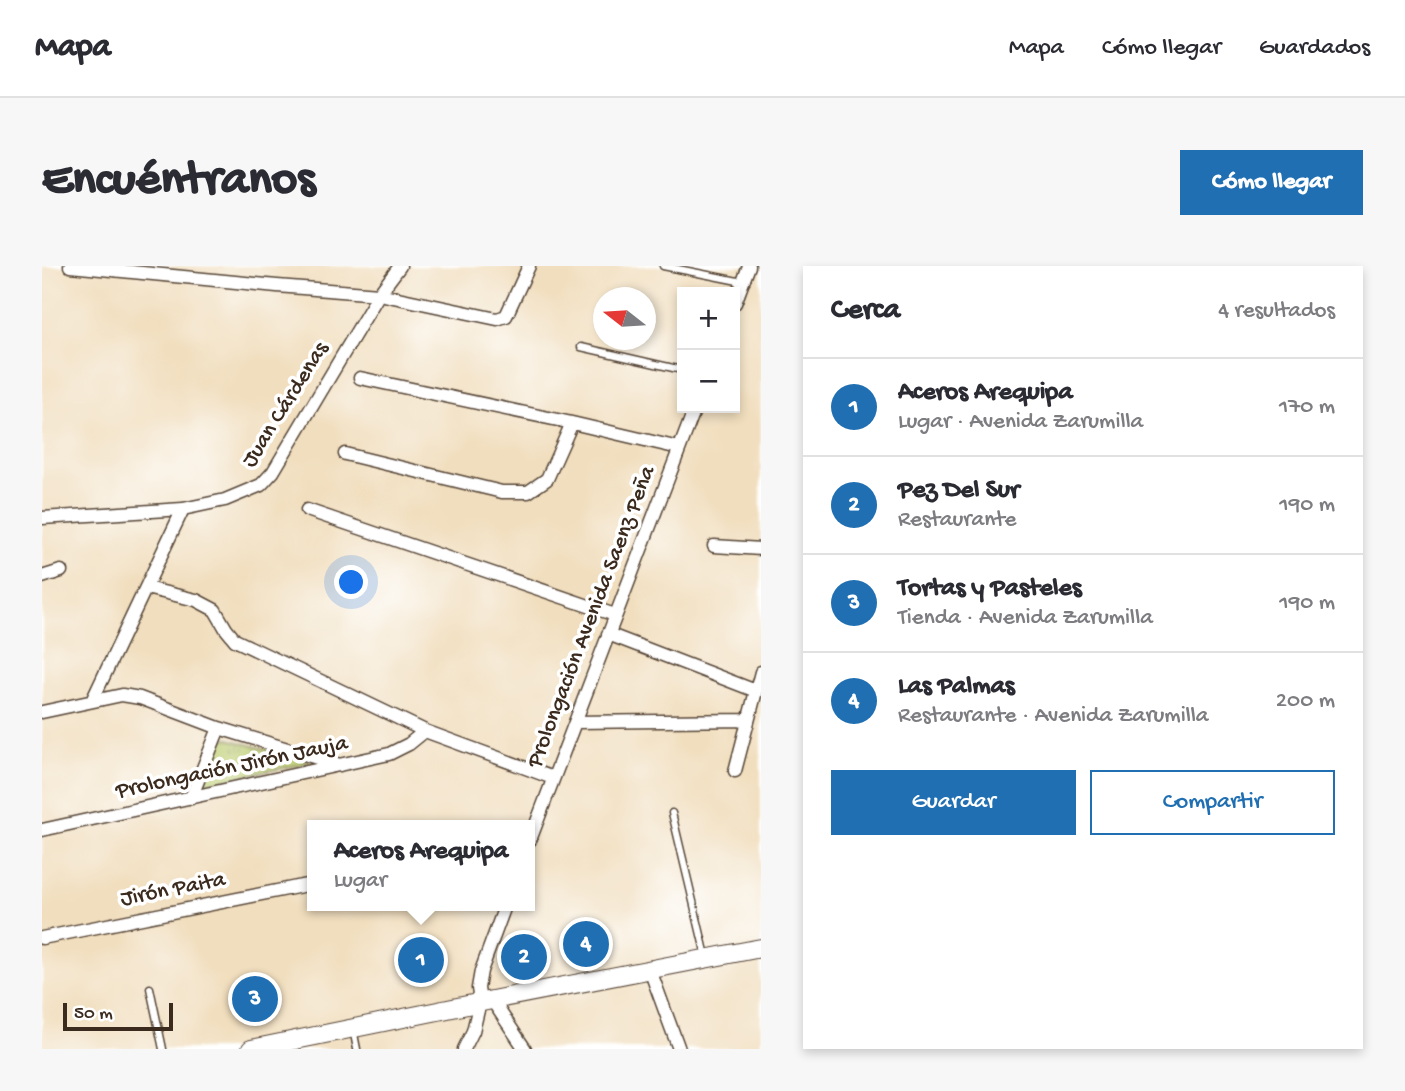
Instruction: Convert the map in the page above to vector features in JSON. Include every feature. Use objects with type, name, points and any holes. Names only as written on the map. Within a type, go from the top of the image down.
[{"type":"main road","points":[[251,1049],[761,948]]},
{"type":"street","points":[[70,266],[379,294],[497,319],[506,316],[529,266]]},
{"type":"street","name":"Juan Cárdenas","points":[[42,518],[183,509],[225,500],[261,485],[273,472],[379,294],[400,266]]},
{"type":"street","points":[[740,290],[749,266]]},
{"type":"street","points":[[360,378],[679,448]]},
{"type":"street","name":"Prolongación Avenida Saenz Peña","points":[[535,827],[693,413]]},
{"type":"street","points":[[345,454],[502,492],[528,492],[547,479],[572,423]]},
{"type":"street","points":[[92,701],[183,509]]},
{"type":"street","points":[[307,510],[615,615]]},
{"type":"street","points":[[714,546],[761,549]]},
{"type":"street","points":[[42,576],[61,571]]},
{"type":"street","points":[[146,589],[196,600],[215,610],[235,640],[425,730],[553,778]]},
{"type":"street","points":[[608,634],[756,691]]},
{"type":"street","points":[[735,771],[761,672]]},
{"type":"street","points":[[42,712],[121,695],[141,698],[219,728],[343,765]]},
{"type":"street","points":[[575,722],[748,720]]},
{"type":"street","points":[[191,798],[219,728]]},
{"type":"street","name":"Prolongación Jirón Jauja","points":[[42,830],[389,754],[409,744],[425,730]]},
{"type":"street","name":"Jirón Paita","points":[[42,938],[307,885]]},
{"type":"street","points":[[503,911],[481,971],[478,988],[525,1049]]},
{"type":"street","points":[[650,970],[680,1049]]},
{"type":"street","points":[[464,1049],[486,1001]]},
{"type":"lane","points":[[663,266],[743,282]]},
{"type":"lane","points":[[581,347],[677,369]]},
{"type":"lane","points":[[672,813],[707,958]]},
{"type":"lane","points":[[150,988],[163,1049]]},
{"type":"lane","points":[[352,1028],[357,1049]]},
{"type":"green space","points":[[224,738],[313,762],[204,784]]},
{"type":"place","name":"Las Palmas","points":[[586,944]]},
{"type":"place","name":"Pez Del Sur","points":[[524,957]]},
{"type":"place","name":"Aceros Arequipa","points":[[421,960]]},
{"type":"place","name":"Tortas y Pasteles","points":[[255,999]]}]
